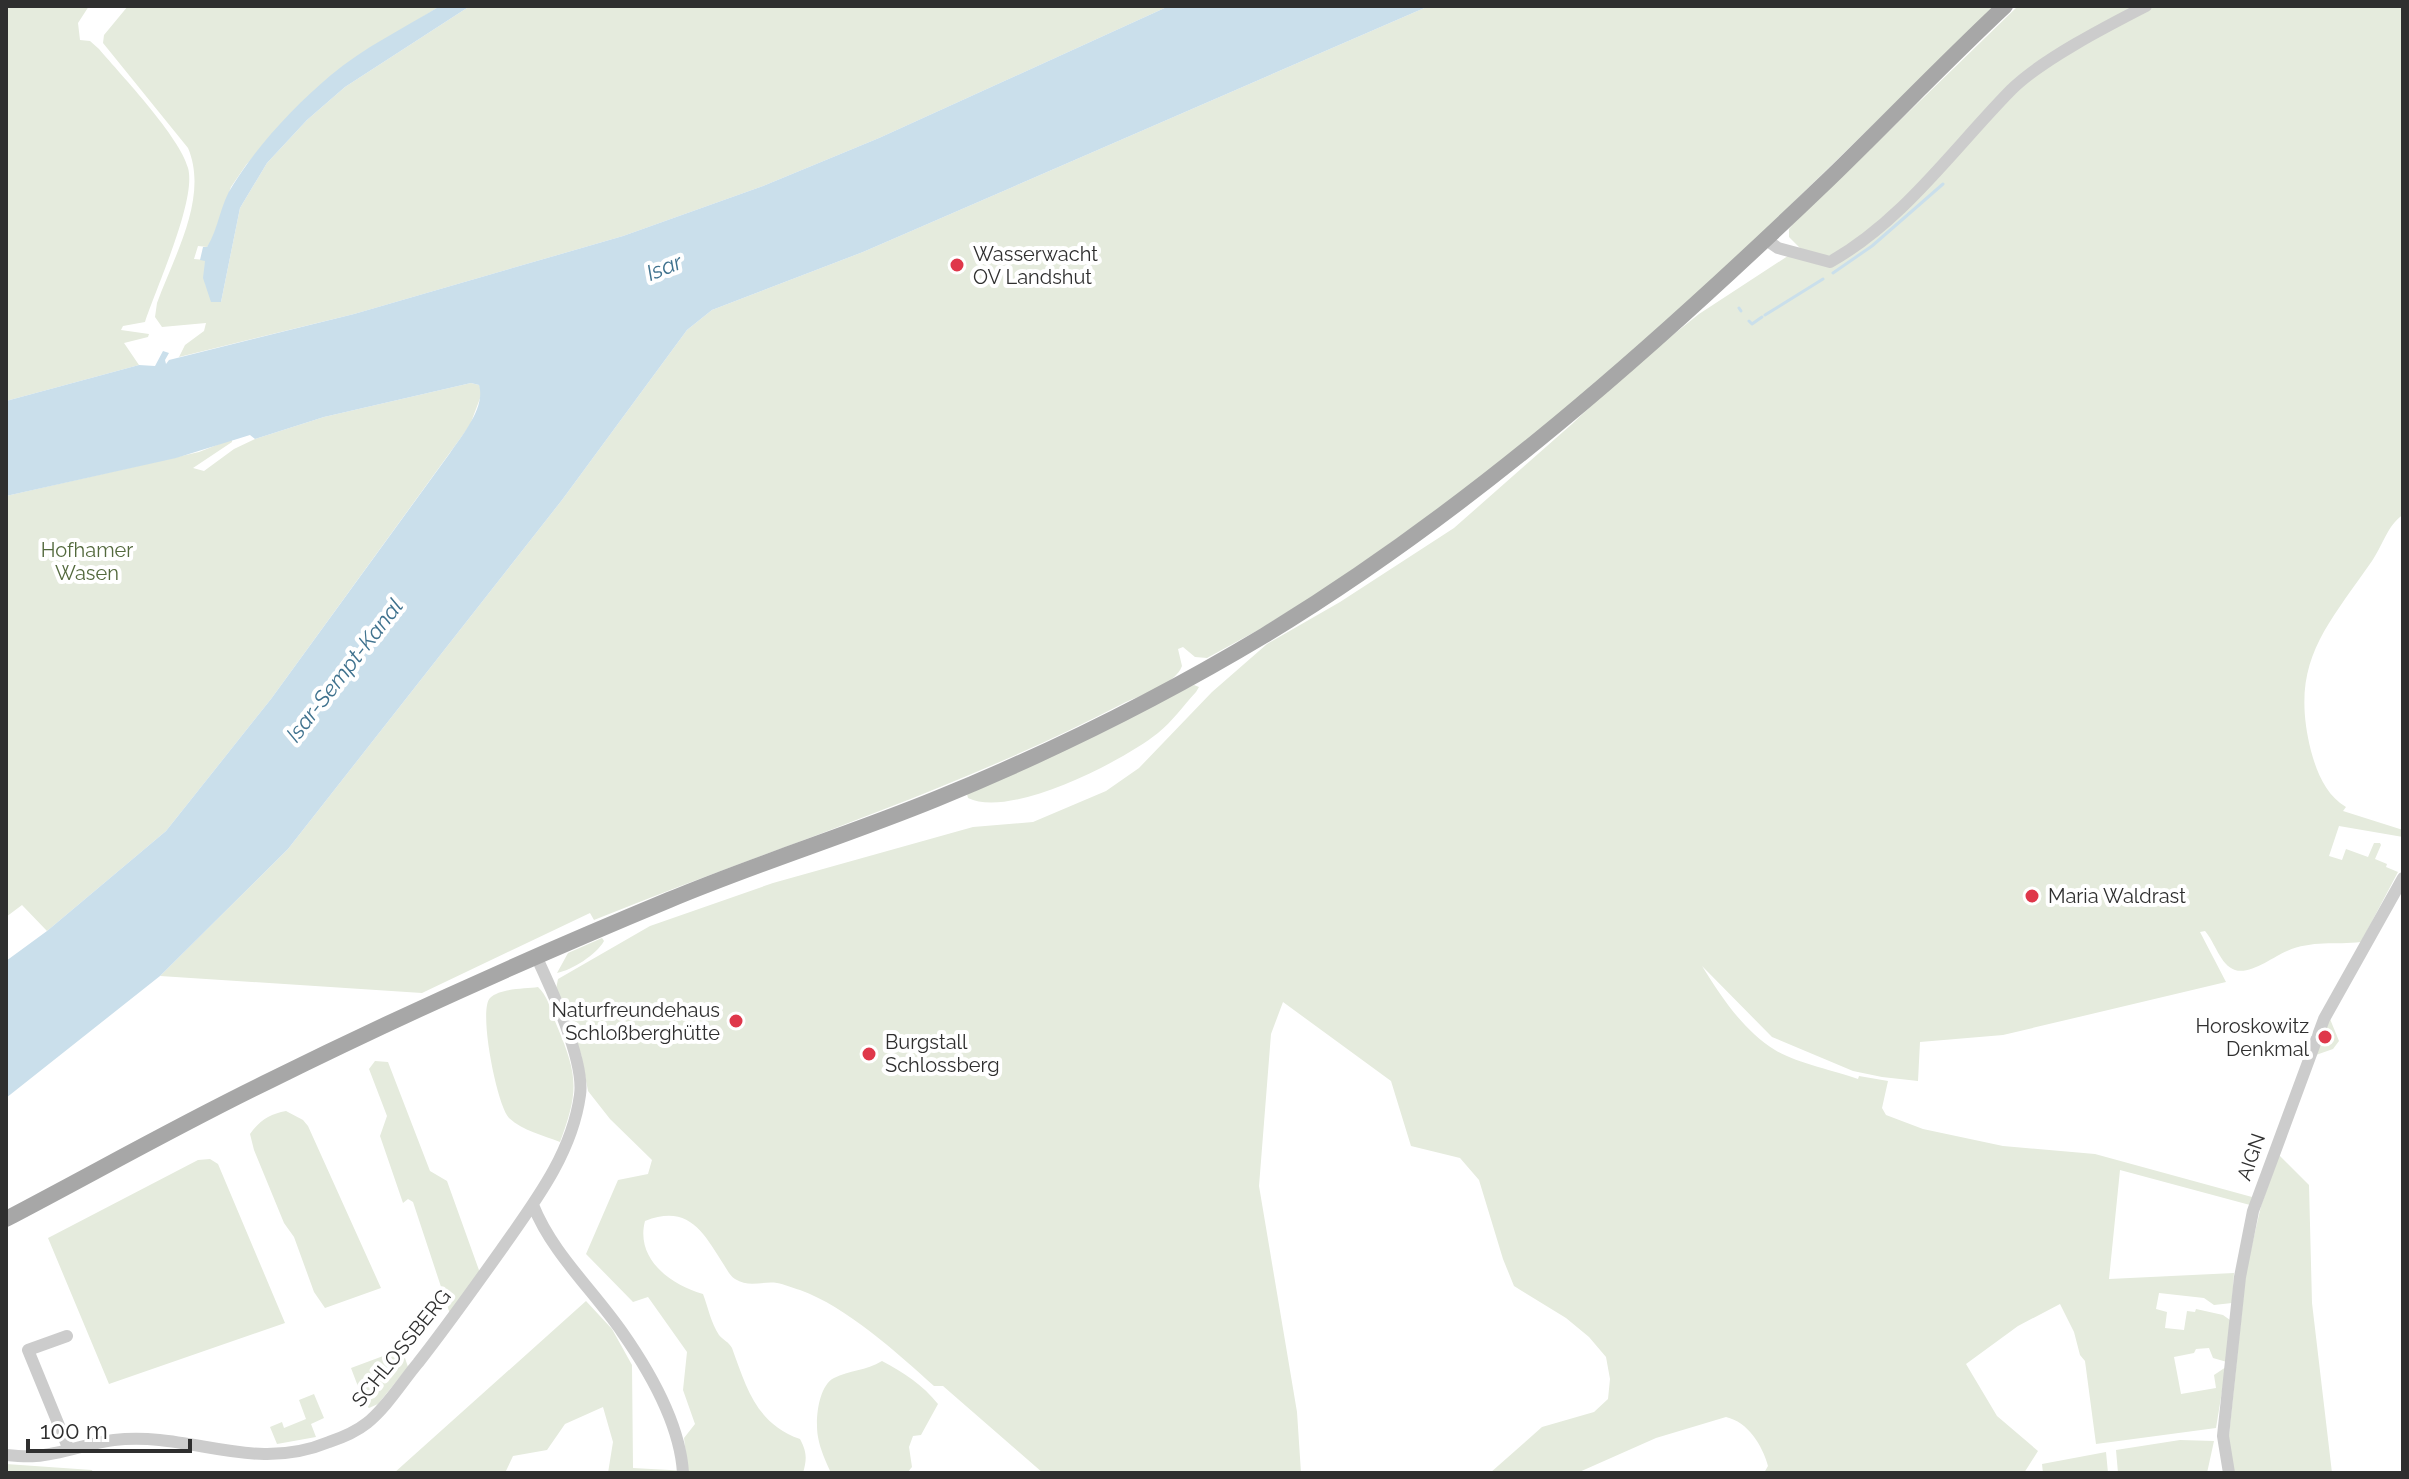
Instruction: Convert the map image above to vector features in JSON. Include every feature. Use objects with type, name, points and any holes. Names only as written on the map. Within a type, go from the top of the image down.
[{"type":"main road","points":[[6,1219],[263,1083],[447,995],[676,897],[931,801],[1019,764],[1104,723],[1263,636],[1392,553],[1568,417],[1765,239],[2005,6]]},
{"type":"street","points":[[1765,239],[1778,248],[1830,262],[1849,251],[1908,202],[2013,87],[2043,65],[2146,6]]},
{"type":"street","name":"AIGN","points":[[2229,1473],[2223,1436],[2240,1277],[2253,1211],[2324,1019],[2403,878]]},
{"type":"street","name":"SCHLOSSBERG","points":[[6,1455],[36,1456],[114,1440],[175,1440],[233,1453],[276,1455],[308,1450],[366,1424],[448,1325],[533,1205],[551,1177],[565,1146],[580,1094],[576,1061],[536,956]]},
{"type":"street","points":[[533,1205],[564,1257],[622,1332],[644,1369],[674,1430],[683,1473]]},
{"type":"street","points":[[67,1336],[28,1350],[69,1450]]},
{"type":"green space","points":[[6,6],[89,6],[78,23],[80,40],[90,41],[99,49],[162,124],[183,155],[189,182],[174,244],[145,322],[123,326],[121,330],[149,334],[148,337],[124,343],[139,365],[6,401]]},
{"type":"green space","points":[[128,6],[440,6],[351,62],[288,117],[246,165],[231,187],[212,240],[207,247],[198,246],[194,259],[205,260],[206,284],[221,302],[240,208],[267,163],[307,120],[345,87],[470,6],[1169,6],[879,138],[763,186],[623,236],[354,314],[179,357],[185,345],[204,331],[206,323],[162,327],[155,317],[157,303],[187,226],[192,206],[193,167],[188,148],[103,43],[104,35]]},
{"type":"green space","points":[[1429,6],[1995,6],[1690,303],[1516,454],[1331,585],[1260,629],[1207,658],[1195,657],[1183,647],[1178,649],[1182,666],[1172,679],[1156,689],[1058,736],[927,792],[594,920],[590,913],[422,993],[160,976],[288,849],[562,500],[687,330],[712,310],[863,252]]},
{"type":"green space","points":[[2018,6],[2403,6],[2403,515],[2389,530],[2372,561],[2326,628],[2308,670],[2305,694],[2305,720],[2313,759],[2328,790],[2346,807],[2343,811],[2403,830],[2403,837],[2339,826],[2329,856],[2342,860],[2346,849],[2368,857],[2374,843],[2380,843],[2375,859],[2398,872],[2361,942],[2296,948],[2241,971],[2225,963],[2205,931],[2200,932],[2226,982],[2003,1035],[1920,1042],[1918,1081],[1853,1071],[1772,1037],[1702,966],[1743,1023],[1775,1050],[1858,1079],[1859,1076],[1888,1081],[1882,1108],[1886,1115],[1923,1129],[2003,1146],[2095,1154],[2252,1197],[2250,1205],[2120,1170],[2109,1279],[2234,1273],[2232,1303],[2214,1305],[2204,1298],[2159,1293],[2156,1309],[2167,1312],[2165,1328],[2184,1330],[2187,1311],[2195,1312],[2196,1309],[2223,1315],[2230,1320],[2227,1362],[2213,1358],[2209,1348],[2174,1357],[2181,1394],[2216,1388],[2214,1375],[2226,1367],[2216,1428],[2096,1444],[2085,1361],[2060,1304],[2018,1326],[1966,1364],[1997,1416],[2038,1451],[2024,1473],[1764,1473],[1768,1466],[1758,1443],[1741,1424],[1726,1417],[1656,1438],[1577,1473],[1490,1473],[1542,1427],[1594,1412],[1608,1399],[1610,1379],[1606,1357],[1589,1337],[1566,1318],[1514,1286],[1479,1180],[1460,1158],[1411,1146],[1391,1081],[1283,1002],[1271,1034],[1259,1186],[1297,1412],[1301,1473],[1043,1473],[943,1386],[934,1386],[853,1319],[800,1290],[777,1283],[740,1282],[729,1273],[693,1224],[673,1216],[645,1221],[645,1247],[658,1268],[668,1277],[703,1294],[714,1325],[732,1348],[755,1403],[773,1424],[800,1439],[806,1456],[803,1473],[608,1473],[613,1442],[603,1407],[565,1424],[547,1450],[513,1456],[505,1473],[394,1473],[586,1301],[612,1329],[632,1365],[633,1468],[688,1471],[684,1438],[695,1424],[683,1390],[687,1352],[648,1297],[633,1302],[586,1254],[618,1180],[648,1174],[652,1160],[610,1119],[588,1091],[581,1054],[556,989],[558,979],[650,926],[773,883],[973,827],[1033,822],[1106,791],[1139,768],[1212,692],[1267,644],[1340,602],[1454,528],[1629,370],[1699,314],[1800,248],[1789,237],[1789,229],[1794,223]]},
{"type":"green space","name":"Hofhamer Wasen","points":[[471,383],[479,385],[482,393],[470,425],[271,699],[166,831],[47,931],[22,905],[6,917],[6,496],[199,452],[232,439],[232,442],[193,468],[204,471],[234,449],[255,439],[324,417]]},
{"type":"green space","points":[[1194,685],[1199,687],[1196,692],[1163,729],[1142,745],[1094,771],[1066,784],[1011,801],[987,802],[968,798],[967,794]]},
{"type":"green space","points":[[602,938],[604,941],[590,956],[557,973],[568,953]]},
{"type":"green space","points":[[538,987],[545,995],[564,1043],[574,1084],[560,1142],[509,1118],[499,1096],[490,1058],[486,1020],[490,998],[506,991]]},
{"type":"green space","points":[[2330,1019],[2339,1041],[2333,1049],[2313,1056]]},
{"type":"green space","points":[[375,1061],[388,1062],[430,1171],[447,1181],[480,1273],[450,1314],[413,1202],[408,1199],[403,1203],[380,1136],[387,1116],[369,1069]]},
{"type":"green space","points":[[286,1111],[308,1126],[381,1288],[325,1308],[314,1292],[250,1134],[266,1118]]},
{"type":"green space","points":[[2279,1155],[2309,1185],[2312,1303],[2332,1473],[2233,1473],[2228,1445],[2246,1271],[2261,1206]]},
{"type":"green space","points":[[210,1159],[218,1164],[285,1323],[109,1384],[48,1238],[198,1160]]},
{"type":"green space","points":[[402,1349],[408,1367],[378,1404],[369,1408],[365,1405],[351,1368]]},
{"type":"green space","points":[[882,1361],[912,1380],[938,1404],[921,1435],[913,1436],[909,1447],[912,1467],[907,1473],[831,1473],[817,1430],[824,1388],[834,1378]]},
{"type":"green space","points":[[314,1394],[324,1418],[311,1424],[316,1437],[277,1444],[270,1427],[282,1422],[284,1428],[306,1419],[299,1400]]},
{"type":"green space","points":[[2180,1440],[2214,1441],[2207,1473],[2118,1473],[2116,1450]]},
{"type":"green space","points":[[2106,1452],[2108,1473],[2043,1473],[2042,1464]]},
{"type":"green space","points":[[6,1464],[92,1470],[93,1473],[6,1473]]},
{"type":"water","points":[[440,6],[470,6],[345,87],[307,120],[267,163],[240,208],[221,302],[211,302],[203,278],[205,261],[200,260],[203,247],[207,247],[211,240],[229,192],[254,155],[290,113],[343,65]]},
{"type":"water","points":[[1169,6],[1429,6],[863,252],[712,310],[687,330],[562,500],[288,849],[160,976],[6,1098],[6,961],[47,931],[166,831],[271,699],[450,453],[472,420],[480,394],[479,385],[471,383],[324,417],[255,439],[250,435],[176,458],[6,496],[6,401],[139,365],[155,366],[163,351],[169,353],[166,364],[169,360],[354,314],[623,236],[763,186],[879,138]]},
{"type":"waterway","points":[[1833,273],[1872,246],[1943,184]]},
{"type":"waterway","points":[[1765,315],[1823,279]]},
{"type":"waterway","points":[[1749,321],[1752,324],[1762,317]]},
{"type":"place","name":"Wasserwacht OV Landshut","points":[[957,265]]},
{"type":"place","name":"Maria Waldrast","points":[[2032,896]]},
{"type":"place","name":"Naturfreundehaus Schloßberghütte","points":[[736,1021]]},
{"type":"place","name":"Horoskowitz Denkmal","points":[[2325,1037]]},
{"type":"place","name":"Burgstall Schlossberg","points":[[869,1054]]},
{"type":"water label","name":"Isar","points":[[664,267]]},
{"type":"water label","name":"Isar-Sempt-Kanal","points":[[344,670]]}]
